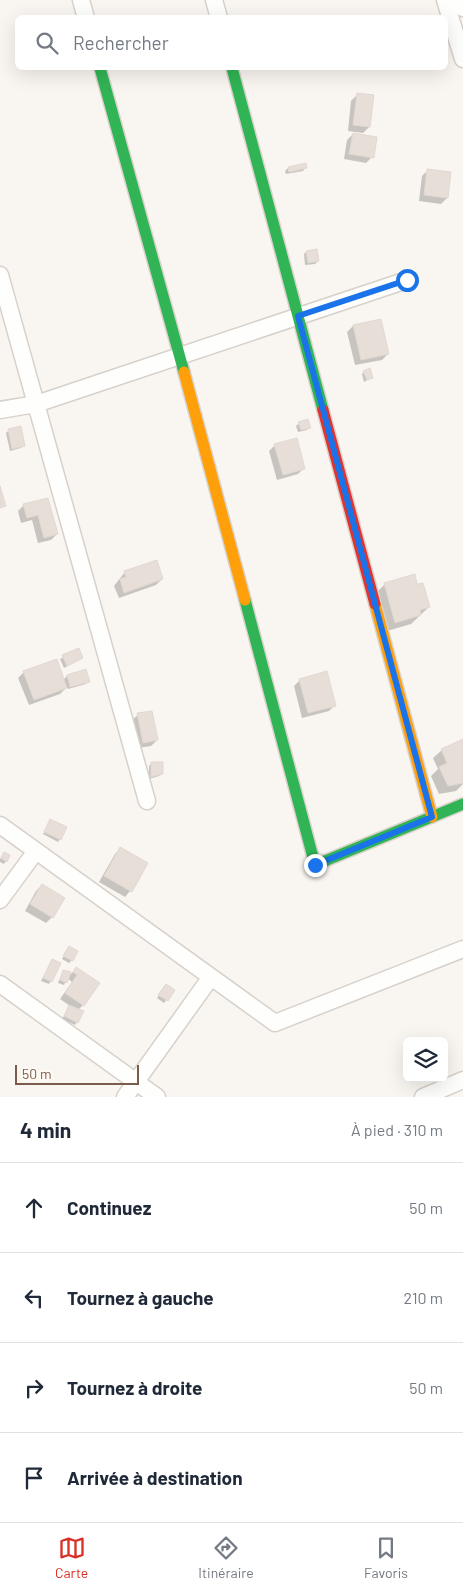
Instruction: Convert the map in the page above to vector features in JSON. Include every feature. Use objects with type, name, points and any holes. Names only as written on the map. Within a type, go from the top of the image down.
[{"type":"street","points":[[81,0],[85,15]]},
{"type":"street","points":[[214,0],[218,15]]},
{"type":"street","points":[[445,0],[463,59]]},
{"type":"street","points":[[458,0],[463,8]]},
{"type":"street","points":[[101,70],[180,356],[315,865],[463,804]]},
{"type":"street","points":[[233,70],[432,817]]},
{"type":"street","points":[[0,275],[147,801]]},
{"type":"street","points":[[0,410],[36,404],[407,280]]},
{"type":"street","points":[[0,825],[275,1023],[463,949]]},
{"type":"street","points":[[0,900],[36,851]]},
{"type":"street","points":[[125,1097],[211,977]]},
{"type":"street","points":[[0,984],[157,1097]]},
{"type":"street","points":[[423,1097],[463,1080]]},
{"type":"building","points":[[357,93],[374,95],[370,127],[353,125]]},
{"type":"building","points":[[353,133],[377,137],[374,158],[349,154]]},
{"type":"building","points":[[306,163],[307,168],[289,172],[288,167]]},
{"type":"building","points":[[427,169],[451,172],[448,198],[424,195]]},
{"type":"building","points":[[317,249],[319,261],[308,263],[306,251]]},
{"type":"building","points":[[381,319],[389,354],[361,360],[353,325]]},
{"type":"building","points":[[370,368],[373,378],[367,380],[363,371]]},
{"type":"building","points":[[308,419],[311,428],[301,430],[298,422]]},
{"type":"building","points":[[21,426],[25,446],[12,449],[8,429]]},
{"type":"building","points":[[297,438],[305,469],[283,475],[274,444]]},
{"type":"building","points":[[0,486],[6,506],[0,508]]},
{"type":"building","points":[[48,498],[58,534],[44,538],[38,515],[27,518],[23,504]]},
{"type":"building","points":[[157,560],[163,579],[124,593],[120,579],[126,577],[124,571]]},
{"type":"building","points":[[415,574],[417,584],[423,583],[430,607],[420,610],[421,615],[395,623],[384,583]]},
{"type":"building","points":[[79,648],[83,658],[67,666],[62,655]]},
{"type":"building","points":[[57,659],[67,688],[34,700],[23,671]]},
{"type":"building","points":[[86,669],[90,682],[70,687],[67,675]]},
{"type":"building","points":[[327,671],[336,706],[308,713],[299,679]]},
{"type":"building","points":[[152,711],[158,740],[143,743],[137,713]]},
{"type":"building","points":[[463,739],[463,783],[448,786],[439,767],[447,763],[441,749]]},
{"type":"building","points":[[151,762],[163,762],[163,774],[151,777]]},
{"type":"building","points":[[50,819],[67,827],[61,840],[44,832]]},
{"type":"building","points":[[120,847],[148,863],[132,892],[104,876]]},
{"type":"building","points":[[4,852],[10,855],[7,862],[1,858]]},
{"type":"building","points":[[42,884],[65,898],[53,918],[30,904]]},
{"type":"building","points":[[69,946],[78,951],[73,961],[63,956]]},
{"type":"building","points":[[52,959],[61,963],[52,982],[43,978]]},
{"type":"building","points":[[76,967],[100,983],[84,1006],[65,993],[77,975],[73,972]]},
{"type":"building","points":[[63,970],[71,972],[67,983],[60,980]]},
{"type":"building","points":[[166,984],[175,990],[168,1001],[158,995]]},
{"type":"building","points":[[69,1005],[84,1011],[78,1023],[64,1016]]},
{"type":"traffic: fast","points":[[101,70],[184,372]]},
{"type":"traffic: fast","points":[[233,70],[323,410]]},
{"type":"traffic: fast","points":[[245,600],[315,865],[463,804]]},
{"type":"traffic: slow","points":[[184,372],[245,600]]},
{"type":"traffic: slow","points":[[375,604],[432,817]]},
{"type":"traffic: jam","points":[[323,410],[375,604]]},
{"type":"route","points":[[315,865],[432,817],[298,316],[407,280]]}]
